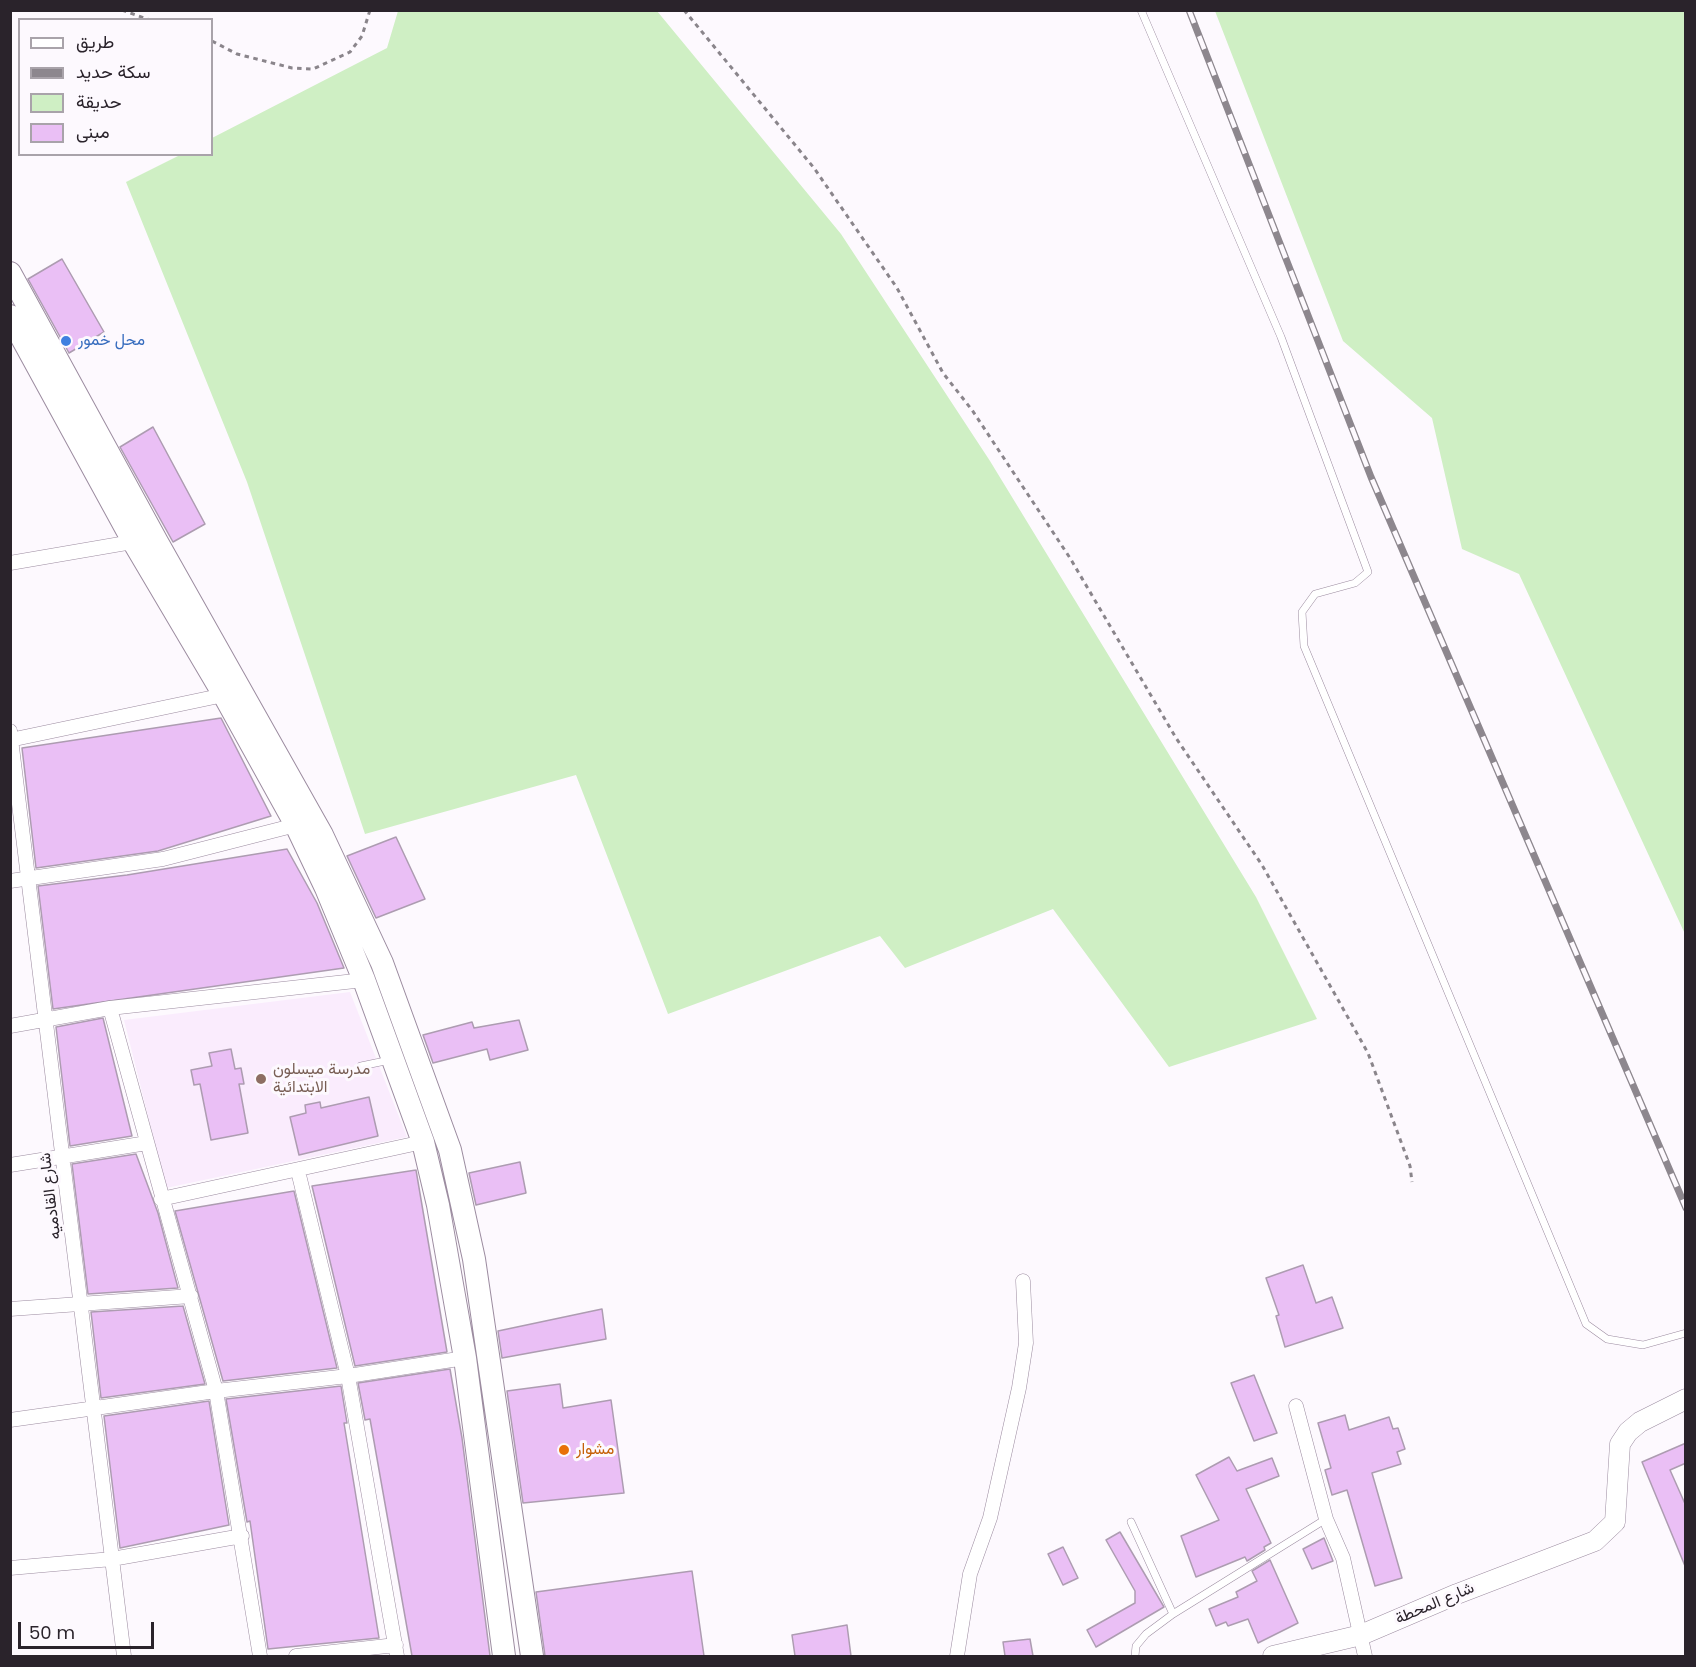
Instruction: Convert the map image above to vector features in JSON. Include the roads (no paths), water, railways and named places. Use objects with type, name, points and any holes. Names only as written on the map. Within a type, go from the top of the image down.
[{"type":"main road","points":[[10,273],[157,542],[322,835],[382,963],[450,1150],[474,1259],[532,1656]]},
{"type":"main road","points":[[10,316],[133,541],[224,695],[296,825],[326,888],[364,980],[423,1142],[452,1270],[504,1656]]},
{"type":"main road","name":"شارع المحطة","points":[[1273,1656],[1361,1635],[1457,1594],[1595,1541],[1615,1522],[1620,1444],[1628,1432],[1640,1422],[1686,1399]]},
{"type":"street","points":[[10,563],[133,541],[157,542]]},
{"type":"street","points":[[11,736],[224,695]]},
{"type":"street","name":"شارع القادميه","points":[[11,736],[124,1656]]},
{"type":"street","points":[[10,881],[163,859],[296,825],[322,835]]},
{"type":"street","points":[[10,1026],[110,1008],[364,980]]},
{"type":"street","points":[[110,1008],[162,1199],[192,1296],[216,1391],[242,1536],[260,1656]]},
{"type":"street","points":[[162,1199],[423,1142]]},
{"type":"street","points":[[10,1165],[147,1143]]},
{"type":"street","points":[[296,1656],[397,1650],[348,1376],[298,1171]]},
{"type":"street","points":[[957,1656],[970,1574],[990,1518],[1019,1388],[1026,1343],[1023,1281]]},
{"type":"street","points":[[10,1309],[192,1296]]},
{"type":"street","points":[[10,1420],[216,1391],[348,1376],[465,1358]]},
{"type":"street","points":[[1296,1406],[1326,1519],[1343,1558],[1365,1656]]},
{"type":"street","points":[[10,1568],[112,1559],[242,1536]]},
{"type":"lane","points":[[1141,10],[1281,337],[1368,572],[1355,583],[1315,594],[1302,612],[1304,646],[1586,1324],[1607,1338],[1643,1345],[1686,1333]]},
{"type":"lane","points":[[361,1066],[393,1060]]},
{"type":"lane","points":[[1135,1656],[1136,1646],[1146,1634],[1173,1614],[1326,1519]]},
{"type":"lane","points":[[1131,1521],[1173,1614]]},
{"type":"railway","points":[[1189,10],[1371,477],[1686,1208]]},
{"type":"place","name":"محل خمور","points":[[66,341]]},
{"type":"place","name":"مدرسة ميسلون الابتدائية","points":[[261,1079]]},
{"type":"place","name":"مشوار","points":[[564,1450]]}]
